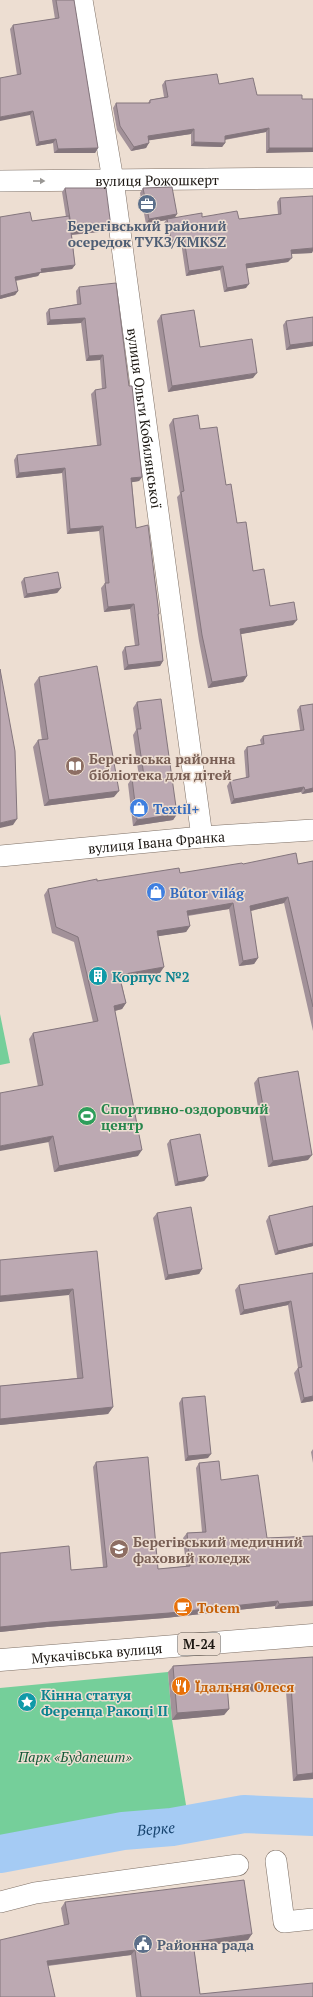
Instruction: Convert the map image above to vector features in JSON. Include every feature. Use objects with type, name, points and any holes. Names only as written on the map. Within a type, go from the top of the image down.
[{"type":"highway","name":"Мукачівська вулиця","points":[[0,1660],[313,1635]]},
{"type":"street","name":"вулиця Ольги Кобилянської","points":[[82,0],[113,180],[202,837]]},
{"type":"street","name":"вулиця Рожошкерт","points":[[0,181],[313,178]]},
{"type":"street","name":"вулиця Івана Франка","points":[[0,856],[202,837],[313,830]]},
{"type":"street","points":[[276,1861],[284,1922],[313,1918]]},
{"type":"street","points":[[0,1902],[35,1893],[238,1865]]},
{"type":"green space","points":[[0,1014],[10,1063],[0,1065]]},
{"type":"green space","name":"Парк «Будапешт»","points":[[168,1672],[172,1720],[187,1811],[170,1813],[0,1847],[0,1688]]},
{"type":"building","points":[[56,0],[74,0],[98,148],[58,149],[56,139],[39,142],[33,111],[0,117],[0,78],[21,74],[13,25],[59,18]]},
{"type":"building","points":[[217,74],[219,84],[253,78],[257,95],[302,95],[302,99],[313,99],[313,148],[269,148],[269,128],[225,136],[225,143],[194,142],[194,129],[148,136],[149,143],[134,147],[120,126],[116,103],[150,103],[150,100],[168,97],[165,81]]},
{"type":"building","points":[[172,187],[177,214],[149,219],[143,188]]},
{"type":"building","points":[[65,188],[106,188],[111,227],[72,231]]},
{"type":"building","points":[[313,196],[313,248],[291,250],[292,258],[246,264],[249,284],[227,288],[223,266],[189,271],[184,238],[171,240],[167,219],[202,213],[202,217],[237,211],[239,219],[281,214],[280,198]]},
{"type":"building","points":[[30,212],[32,221],[69,216],[75,265],[41,269],[42,272],[15,277],[18,291],[0,296],[0,217]]},
{"type":"building","points":[[116,283],[129,386],[132,386],[142,477],[131,478],[136,528],[148,525],[163,661],[128,665],[125,647],[139,645],[134,604],[108,607],[105,583],[109,583],[103,526],[70,529],[65,468],[19,473],[17,455],[101,445],[95,390],[106,388],[103,355],[89,356],[85,318],[50,320],[49,309],[81,304],[79,287]]},
{"type":"building","points":[[194,310],[200,347],[252,339],[257,373],[172,386],[161,315]]},
{"type":"building","points":[[313,317],[313,342],[290,345],[286,321]]},
{"type":"building","points":[[198,415],[200,429],[217,427],[226,485],[231,484],[237,523],[246,522],[253,571],[264,569],[270,606],[294,602],[297,620],[240,629],[247,676],[212,682],[202,635],[181,492],[184,491],[173,419]]},
{"type":"building","points":[[58,572],[61,588],[27,594],[24,578]]},
{"type":"building","points":[[97,666],[119,791],[49,800],[38,740],[48,739],[39,677]]},
{"type":"building","points":[[0,669],[15,751],[17,819],[0,823]]},
{"type":"building","points":[[161,699],[177,814],[137,820],[132,778],[144,776],[137,729],[141,729],[137,702]]},
{"type":"building","points":[[313,704],[313,788],[305,790],[304,787],[234,799],[230,781],[249,777],[247,747],[264,744],[263,736],[304,730],[300,706]]},
{"type":"building","points":[[296,853],[298,864],[313,861],[313,1007],[288,897],[250,906],[258,958],[243,961],[233,903],[187,911],[190,926],[157,931],[164,967],[119,975],[126,1003],[114,1006],[142,1150],[59,1166],[53,1136],[0,1146],[0,1093],[43,1085],[33,1033],[98,1021],[78,937],[56,927],[48,889],[97,879],[97,881],[179,868],[180,873],[243,864]]},
{"type":"building","points":[[298,1071],[312,1155],[273,1161],[258,1078]]},
{"type":"building","points":[[200,1134],[208,1176],[178,1182],[170,1140]]},
{"type":"building","points":[[313,1206],[313,1243],[278,1251],[269,1216]]},
{"type":"building","points":[[191,1207],[202,1269],[168,1275],[157,1213]]},
{"type":"building","points":[[97,1251],[113,1407],[0,1419],[0,1386],[83,1378],[73,1289],[0,1296],[0,1260]]},
{"type":"building","points":[[313,1273],[313,1396],[304,1398],[298,1368],[302,1367],[291,1301],[244,1310],[239,1285]]},
{"type":"building","points":[[205,1396],[211,1454],[188,1456],[182,1398]]},
{"type":"building","points":[[148,1457],[158,1569],[190,1566],[187,1533],[206,1532],[199,1463],[219,1461],[221,1480],[258,1475],[267,1538],[313,1536],[313,1601],[279,1604],[278,1601],[169,1613],[0,1627],[0,1553],[69,1546],[71,1570],[107,1567],[96,1462]]},
{"type":"building","points":[[313,1657],[313,1773],[297,1775],[291,1685],[227,1684],[229,1709],[177,1713],[173,1666]]},
{"type":"building","name":"Районна рада","points":[[244,1880],[252,1934],[193,1942],[200,1994],[313,1983],[313,1997],[141,1997],[135,1950],[47,1961],[55,1997],[0,1997],[0,1940],[69,1924],[65,1902]]},
{"type":"waterway","name":"Верке","points":[[0,1854],[123,1831],[172,1827],[244,1814],[313,1817]]},
{"type":"place","name":"Берегівський районий осередок ТУКЗ/KMKSZ","points":[[147,204]]},
{"type":"place","name":"Берегівська районна бібліотека для дітей","points":[[75,766]]},
{"type":"place","name":"Textil+","points":[[139,808]]},
{"type":"place","name":"Bútor világ","points":[[156,892]]},
{"type":"place","name":"Корпус №2","points":[[98,976]]},
{"type":"place","name":"Спортивно-оздоровчий центр","points":[[87,1116]]},
{"type":"place","name":"Берегівський медичний фаховий коледж","points":[[119,1549]]},
{"type":"place","name":"Totem","points":[[183,1607]]},
{"type":"place","name":"Їдальня Олеся","points":[[181,1686]]},
{"type":"place","name":"Кінна статуя Ференца Ракоці II","points":[[27,1702]]},
{"type":"place","name":"Районна рада","points":[[143,1944]]}]
